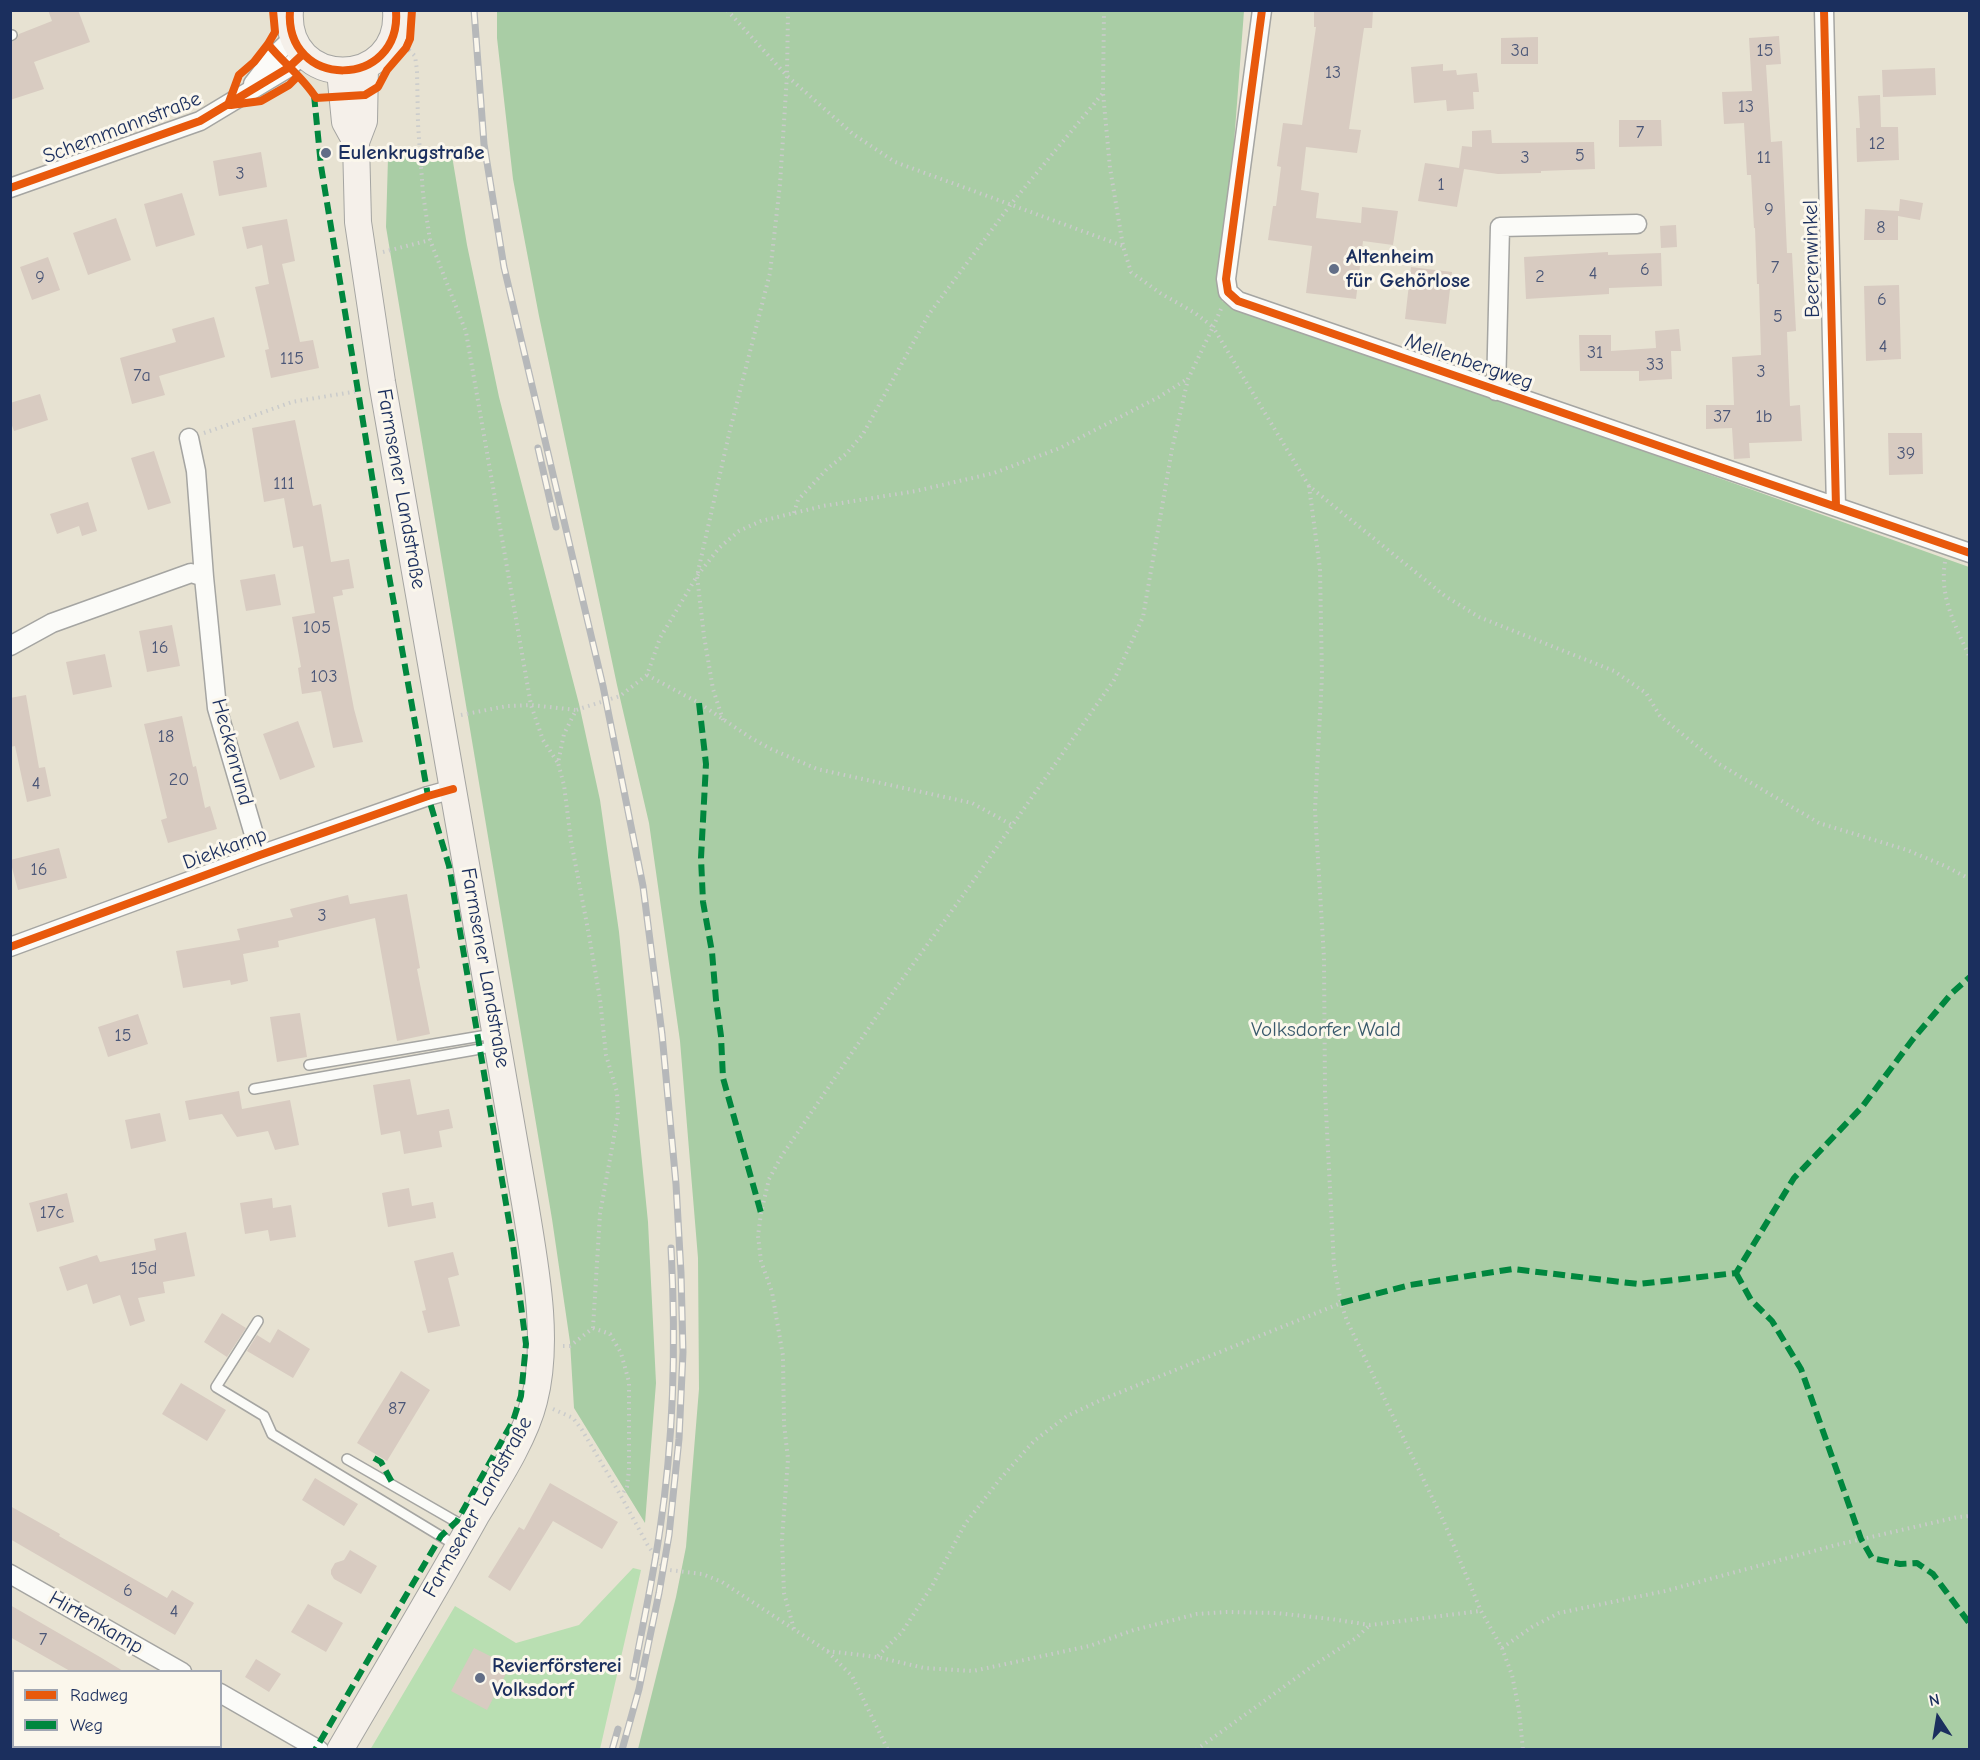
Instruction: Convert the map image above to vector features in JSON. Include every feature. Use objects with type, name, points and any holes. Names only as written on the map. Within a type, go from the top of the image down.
[{"type":"main road","points":[[290,10],[290,28],[298,46],[316,65],[352,69],[378,59],[391,40],[396,26],[396,10]]},
{"type":"main road","name":"Farmsener Landstraße","points":[[340,1749],[515,1447],[535,1400],[541,1346],[534,1262],[362,257],[358,222],[356,142],[345,122],[352,69]]},
{"type":"street","name":"Mellenbergweg","points":[[1262,10],[1226,279],[1228,292],[1238,301],[1970,553]]},
{"type":"street","name":"Beerenwinkel","points":[[1824,10],[1836,507]]},
{"type":"street","name":"Schemmannstraße","points":[[10,188],[200,121],[248,91],[276,54],[298,46]]},
{"type":"street","points":[[1496,391],[1500,227],[1637,224]]},
{"type":"street","name":"Heckenrund","points":[[189,438],[196,471],[217,708],[260,855]]},
{"type":"street","points":[[10,646],[52,623],[191,573],[204,577]]},
{"type":"street","name":"Diekkamp","points":[[10,947],[260,855],[453,789]]},
{"type":"street","name":"Hirtenkamp","points":[[10,1574],[180,1670]]},
{"type":"street","points":[[222,1694],[319,1749]]},
{"type":"lane","points":[[309,1065],[497,1040]]},
{"type":"lane","points":[[254,1089],[497,1040]]},
{"type":"lane","points":[[258,1321],[216,1387],[264,1416],[272,1434],[464,1538]]},
{"type":"lane","points":[[347,1459],[464,1538]]},
{"type":"path","points":[[727,10],[787,76],[853,134],[895,162],[1123,246]]},
{"type":"path","points":[[723,720],[713,689],[697,576],[729,434],[770,273],[780,184],[787,76],[788,10]]},
{"type":"path","points":[[1104,10],[1103,93],[1114,201],[1131,272],[1213,327],[1309,486],[1445,596],[1479,617],[1614,671],[1646,693],[1660,716],[1719,764],[1784,804],[1819,823],[1907,850],[1970,879]]},
{"type":"path","points":[[406,48],[415,56],[417,70],[420,159],[430,240],[466,332],[531,705],[543,740],[558,764],[564,785],[571,841],[591,945],[606,1055],[617,1092],[618,1115],[600,1214],[593,1328],[570,1346],[541,1346]]},
{"type":"path","points":[[794,514],[798,500],[827,469],[846,454],[863,434],[929,314],[1011,204],[1103,93]]},
{"type":"path","points":[[362,257],[430,240]]},
{"type":"path","points":[[794,1629],[784,1593],[782,1549],[788,1459],[784,1424],[783,1356],[772,1292],[761,1261],[758,1236],[769,1179],[898,985],[1114,680],[1143,617],[1172,449],[1188,379],[1213,327]]},
{"type":"path","points":[[441,719],[507,706],[531,705],[576,710],[620,696],[647,675],[660,638],[697,576],[719,548],[739,531],[761,521],[823,506],[916,491],[994,472],[1060,448],[1159,397],[1188,379]]},
{"type":"path","points":[[189,438],[292,402],[358,391]]},
{"type":"path","points":[[1309,486],[1320,569],[1322,676],[1315,810],[1324,958],[1325,1092],[1334,1266],[1341,1303],[1356,1339],[1444,1522],[1481,1611],[1502,1648],[1512,1675],[1520,1710],[1523,1749]]},
{"type":"path","points":[[1950,545],[1944,565],[1946,603],[1970,658]]},
{"type":"path","points":[[647,675],[699,703],[771,749],[817,769],[972,803],[1011,825]]},
{"type":"path","points":[[558,764],[564,734],[576,710]]},
{"type":"path","points":[[877,1657],[902,1632],[932,1586],[965,1524],[1000,1479],[1035,1441],[1067,1416],[1101,1400],[1341,1303]]},
{"type":"path","points":[[593,1328],[610,1334],[621,1353],[629,1383],[629,1470],[627,1487],[621,1496]]},
{"type":"path","points":[[535,1400],[573,1418],[662,1566],[669,1570],[702,1574],[722,1582],[827,1650],[852,1676],[888,1749]]},
{"type":"path","points":[[1502,1648],[1532,1627],[1559,1613],[1665,1591],[1836,1545],[1970,1516]]},
{"type":"path","points":[[827,1650],[877,1657],[924,1668],[973,1671],[1089,1646],[1134,1630],[1197,1614],[1276,1613],[1330,1618],[1370,1625],[1481,1611]]},
{"type":"path","points":[[1196,1749],[1356,1638],[1370,1625]]},
{"type":"green space","name":"Volksdorfer Wald","points":[[497,11],[1244,11],[1222,301],[1969,567],[1969,1749],[638,1749],[676,1597],[686,1547],[699,1389],[698,1258],[680,1041],[649,823],[617,685],[539,316],[513,179],[497,38]]},
{"type":"green space","points":[[451,150],[467,245],[499,397],[579,704],[600,800],[619,932],[648,1222],[656,1383],[645,1523],[574,1408],[570,1342],[552,1219],[386,227],[388,158]]},
{"type":"green space","points":[[633,1568],[641,1570],[600,1749],[370,1750],[455,1606],[516,1643],[579,1625]]},
{"type":"building","points":[[48,10],[78,10],[90,42],[34,62],[44,89],[10,100],[10,43],[17,39],[19,34],[52,21]]},
{"type":"building","points":[[1314,10],[1373,10],[1372,28],[1364,28],[1349,129],[1361,130],[1357,153],[1306,147],[1301,190],[1319,193],[1316,218],[1361,223],[1362,207],[1398,211],[1393,245],[1363,241],[1356,299],[1306,293],[1312,246],[1268,240],[1273,206],[1276,206],[1281,167],[1277,166],[1283,123],[1302,125],[1316,27],[1314,27]]},
{"type":"building","points":[[1779,36],[1781,64],[1766,65],[1771,142],[1782,141],[1787,253],[1792,253],[1796,331],[1787,332],[1790,406],[1800,405],[1802,441],[1749,443],[1750,458],[1734,459],[1732,428],[1706,429],[1706,405],[1734,405],[1732,357],[1761,355],[1759,284],[1757,284],[1751,175],[1747,175],[1744,123],[1724,124],[1722,92],[1752,91],[1749,38]]},
{"type":"building","points":[[1538,37],[1538,64],[1501,64],[1501,38]]},
{"type":"building","points":[[1443,64],[1443,71],[1456,70],[1457,75],[1477,73],[1479,92],[1473,92],[1474,109],[1447,111],[1446,100],[1414,103],[1411,67]]},
{"type":"building","points":[[1935,68],[1936,95],[1883,97],[1882,70]]},
{"type":"building","points":[[1880,95],[1881,127],[1898,127],[1899,160],[1857,162],[1856,128],[1860,128],[1858,96]]},
{"type":"building","points":[[1619,120],[1661,120],[1662,146],[1619,147]]},
{"type":"building","points":[[1491,130],[1492,143],[1594,142],[1595,169],[1498,174],[1464,169],[1457,207],[1418,201],[1425,163],[1459,168],[1462,146],[1472,147],[1472,131]]},
{"type":"building","points":[[261,152],[267,187],[219,196],[213,161]]},
{"type":"building","points":[[182,193],[195,235],[156,247],[144,204]]},
{"type":"building","points":[[1900,199],[1923,203],[1920,220],[1898,216],[1898,240],[1864,240],[1865,209],[1899,211]]},
{"type":"building","points":[[116,218],[131,260],[88,275],[73,233]]},
{"type":"building","points":[[287,219],[295,261],[282,264],[300,342],[313,340],[319,368],[271,378],[265,350],[269,349],[255,287],[269,284],[262,245],[247,249],[242,227]]},
{"type":"building","points":[[1676,225],[1677,247],[1661,248],[1660,226]]},
{"type":"building","points":[[1608,252],[1608,255],[1661,253],[1662,286],[1609,288],[1609,294],[1526,299],[1524,257]]},
{"type":"building","points":[[48,257],[60,290],[32,300],[20,267]]},
{"type":"building","points":[[1411,267],[1452,272],[1446,324],[1405,319]]},
{"type":"building","points":[[1899,285],[1901,359],[1866,361],[1864,286]]},
{"type":"building","points":[[214,317],[225,357],[159,376],[165,395],[132,404],[120,358],[176,342],[172,329]]},
{"type":"building","points":[[1679,329],[1681,351],[1671,351],[1672,379],[1639,381],[1639,371],[1580,371],[1579,335],[1611,335],[1611,351],[1656,348],[1655,331]]},
{"type":"building","points":[[40,394],[48,420],[14,431],[10,420],[10,403]]},
{"type":"building","points":[[295,420],[313,506],[321,504],[331,562],[349,559],[354,588],[342,590],[343,595],[333,597],[354,709],[363,742],[333,748],[321,691],[302,694],[298,668],[301,667],[292,617],[315,613],[303,546],[293,548],[284,498],[264,502],[252,428]]},
{"type":"building","points":[[1888,433],[1922,433],[1923,474],[1889,475]]},
{"type":"building","points":[[154,451],[171,503],[148,510],[131,458]]},
{"type":"building","points":[[88,502],[97,531],[82,536],[79,526],[57,534],[50,514]]},
{"type":"building","points":[[275,574],[281,605],[246,611],[240,580]]},
{"type":"building","points":[[172,625],[180,666],[147,672],[139,631]]},
{"type":"building","points":[[105,654],[112,687],[73,695],[66,662]]},
{"type":"building","points":[[26,695],[39,768],[45,767],[51,796],[27,802],[15,746],[10,747],[10,698]]},
{"type":"building","points":[[182,716],[205,808],[210,806],[217,829],[168,843],[161,820],[167,818],[144,724]]},
{"type":"building","points":[[298,721],[315,767],[280,780],[263,734]]},
{"type":"building","points":[[59,848],[67,878],[18,890],[10,860]]},
{"type":"building","points":[[407,894],[420,968],[417,969],[430,1034],[397,1041],[375,918],[278,941],[279,947],[243,954],[248,981],[231,985],[230,980],[183,988],[176,951],[240,940],[237,929],[293,917],[290,909],[348,895],[350,904]]},
{"type":"building","points":[[300,1013],[307,1057],[277,1062],[270,1017]]},
{"type":"building","points":[[138,1014],[148,1044],[108,1057],[98,1027]]},
{"type":"building","points":[[410,1079],[417,1115],[449,1109],[453,1128],[439,1131],[442,1147],[404,1154],[400,1131],[381,1135],[373,1085]]},
{"type":"building","points":[[239,1091],[242,1109],[290,1100],[299,1145],[275,1150],[268,1131],[237,1137],[222,1114],[189,1120],[185,1101]]},
{"type":"building","points":[[160,1113],[166,1141],[131,1149],[125,1120]]},
{"type":"building","points":[[409,1188],[412,1206],[433,1202],[436,1218],[388,1227],[382,1193]]},
{"type":"building","points":[[67,1193],[74,1222],[37,1232],[29,1203]]},
{"type":"building","points":[[272,1198],[273,1208],[291,1205],[296,1237],[270,1241],[268,1230],[245,1234],[240,1203]]},
{"type":"building","points":[[186,1232],[195,1276],[163,1282],[165,1293],[138,1298],[145,1321],[130,1326],[120,1295],[93,1304],[87,1284],[67,1291],[59,1267],[97,1255],[100,1262],[156,1250],[154,1239]]},
{"type":"building","points":[[453,1252],[459,1275],[448,1278],[460,1326],[428,1333],[422,1311],[426,1310],[414,1261]]},
{"type":"building","points":[[222,1313],[246,1328],[227,1357],[204,1342]]},
{"type":"building","points":[[278,1329],[310,1349],[293,1378],[247,1351],[257,1335],[270,1343]]},
{"type":"building","points":[[401,1371],[430,1390],[387,1461],[357,1443]]},
{"type":"building","points":[[181,1383],[226,1410],[207,1441],[162,1414]]},
{"type":"building","points":[[315,1478],[358,1504],[344,1526],[302,1500]]},
{"type":"building","points":[[550,1483],[618,1522],[602,1549],[553,1521],[510,1591],[488,1577],[519,1527],[524,1530]]},
{"type":"building","points":[[10,1506],[167,1598],[172,1590],[194,1603],[175,1635],[10,1539]]},
{"type":"building","points":[[350,1550],[377,1566],[361,1594],[334,1579],[331,1574],[335,1563],[344,1560]]},
{"type":"building","points":[[308,1604],[343,1623],[326,1652],[291,1632]]},
{"type":"building","points":[[10,1605],[121,1670],[68,1670],[10,1637]]},
{"type":"building","name":"Revierförsterei Volksdorf","points":[[474,1648],[510,1666],[487,1710],[451,1691]]},
{"type":"building","points":[[256,1659],[281,1674],[269,1692],[245,1677]]},
{"type":"railway","points":[[474,10],[484,144],[504,267],[603,686],[643,886],[662,1034],[676,1184],[683,1352],[679,1439],[669,1535],[659,1593],[639,1689],[622,1750]]},
{"type":"railway","points":[[538,448],[556,527]]},
{"type":"railway","points":[[633,1677],[651,1585],[665,1494],[671,1424],[673,1354],[671,1248]]},
{"type":"railway","points":[[612,1750],[618,1729]]},
{"type":"marked path","points":[[314,95],[321,166],[380,525],[428,796],[449,866],[513,1245],[526,1344],[521,1396],[513,1421],[457,1521],[441,1536],[315,1750]]},
{"type":"marked path","points":[[699,703],[706,764],[701,858],[703,902],[712,952],[723,1078],[761,1213]]},
{"type":"marked path","points":[[1341,1303],[1410,1285],[1513,1269],[1638,1284],[1736,1273],[1794,1178],[1862,1107],[1913,1039],[1952,993],[1970,977]]},
{"type":"marked path","points":[[1736,1273],[1751,1300],[1772,1321],[1801,1369],[1861,1539],[1872,1558],[1900,1564],[1917,1563],[1933,1574],[1970,1624]]},
{"type":"marked path","points":[[374,1458],[381,1462],[394,1486]]},
{"type":"cycle path","points":[[228,105],[239,75],[254,62],[275,32],[273,10]]},
{"type":"cycle path","points":[[290,10],[293,37],[305,55],[322,67],[343,70],[364,67],[381,55],[393,36],[396,10]]},
{"type":"cycle path","points":[[268,44],[316,98],[365,95],[378,87],[387,70],[406,48],[410,39],[412,10]]},
{"type":"cycle path","points":[[1262,10],[1226,279],[1228,292],[1238,301],[1970,553]]},
{"type":"cycle path","points":[[1824,10],[1836,507]]},
{"type":"cycle path","points":[[10,188],[200,121],[288,68],[303,54]]},
{"type":"cycle path","points":[[231,105],[261,101],[289,85],[298,76]]},
{"type":"cycle path","points":[[10,947],[260,855],[453,789]]},
{"type":"place","name":"Eulenkrugstraße","points":[[326,153]]},
{"type":"place","name":"Altenheim für Gehörlose","points":[[1334,269]]},
{"type":"place","name":"Revierförsterei Volksdorf","points":[[480,1678]]}]
